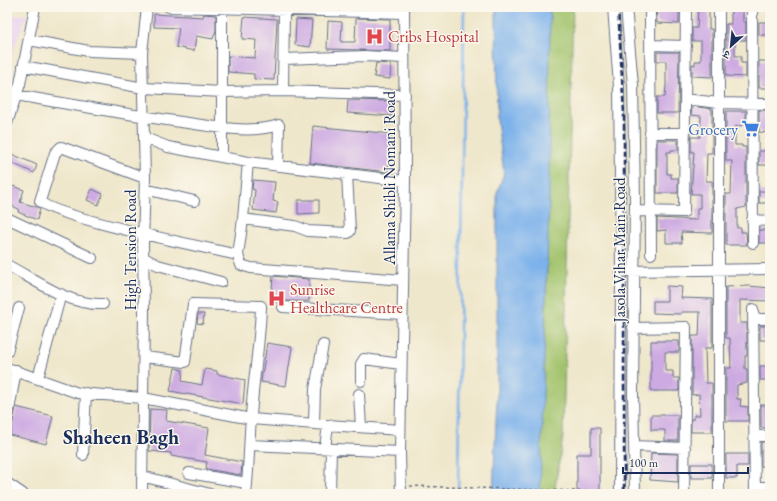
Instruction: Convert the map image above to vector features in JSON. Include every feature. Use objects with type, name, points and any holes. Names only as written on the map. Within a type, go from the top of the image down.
[{"type":"street","points":[[7,123],[23,66],[35,7]]},
{"type":"street","name":"High Tension Road","points":[[142,494],[145,138],[142,53],[147,7]]},
{"type":"street","points":[[169,7],[284,10],[404,10]]},
{"type":"street","name":"Jasola Vihar Main Road","points":[[613,7],[619,86],[621,271],[620,463],[616,493]]},
{"type":"street","name":"Jasola Vihar Main Road","points":[[626,7],[632,85],[635,211],[635,494]]},
{"type":"street","points":[[650,7],[651,254]]},
{"type":"street","points":[[635,211],[684,212],[686,7]]},
{"type":"street","points":[[719,7],[719,494]]},
{"type":"street","points":[[752,7],[753,243]]},
{"type":"street","points":[[222,8],[222,157]]},
{"type":"street","points":[[283,91],[284,10]]},
{"type":"street","name":"Allama Shibli Nomani Road","points":[[400,490],[405,181],[404,10]]},
{"type":"street","points":[[29,40],[89,51],[142,53]]},
{"type":"street","points":[[650,46],[686,46]]},
{"type":"street","points":[[284,59],[365,56],[404,58]]},
{"type":"street","points":[[23,66],[144,88],[223,92],[283,91],[405,95]]},
{"type":"street","points":[[632,85],[650,84]]},
{"type":"street","points":[[16,95],[144,117],[222,127],[256,129],[279,126],[278,166]]},
{"type":"street","points":[[685,99],[719,103],[770,104]]},
{"type":"street","points":[[650,133],[685,133]]},
{"type":"street","points":[[145,138],[168,147],[248,162],[405,181]]},
{"type":"street","points":[[145,178],[61,147],[55,154],[40,201],[57,210],[143,233],[238,254]]},
{"type":"street","points":[[248,162],[238,254],[239,263],[247,267],[403,280]]},
{"type":"street","points":[[243,219],[295,226],[308,231],[348,233],[350,231],[347,174]]},
{"type":"street","points":[[145,189],[194,201]]},
{"type":"street","points":[[7,218],[92,258]]},
{"type":"street","points":[[752,220],[770,221]]},
{"type":"street","points":[[144,258],[158,265],[221,282]]},
{"type":"street","points":[[7,265],[61,294],[89,305],[103,304]]},
{"type":"street","points":[[621,271],[770,269]]},
{"type":"street","points":[[38,378],[61,294]]},
{"type":"street","points":[[144,357],[185,362],[194,304],[261,306],[260,340],[251,418],[246,494]]},
{"type":"street","points":[[283,307],[402,314]]},
{"type":"street","points":[[7,352],[19,308]]},
{"type":"street","points":[[770,319],[753,314],[755,490],[770,487]]},
{"type":"street","points":[[634,328],[686,327],[684,494]]},
{"type":"street","points":[[314,423],[315,389],[323,345]]},
{"type":"street","points":[[361,381],[362,364],[364,359],[401,364]]},
{"type":"street","points":[[7,422],[11,369],[62,388],[86,393],[142,398],[251,418],[400,430]]},
{"type":"street","points":[[84,455],[86,393]]},
{"type":"street","points":[[359,394],[361,427]]},
{"type":"street","points":[[328,425],[330,494]]},
{"type":"street","points":[[755,436],[770,436]]},
{"type":"street","points":[[250,445],[400,452]]},
{"type":"street","points":[[634,446],[685,448]]},
{"type":"street","points":[[620,463],[635,462]]},
{"type":"street","points":[[189,473],[247,483]]},
{"type":"street","points":[[142,476],[210,494]]},
{"type":"street","points":[[7,483],[23,494]]},
{"type":"path","points":[[400,490],[616,493]]},
{"type":"shaded area","points":[[7,15],[27,15],[7,66]]},
{"type":"green space","points":[[547,7],[573,7],[563,437],[554,494],[540,494]]},
{"type":"water","points":[[496,7],[550,7],[549,201],[540,494],[493,494],[497,397],[497,193],[504,173],[497,120]]},
{"type":"building","points":[[656,7],[670,7],[670,10],[679,10],[679,24],[657,23]]},
{"type":"building","points":[[698,7],[709,7],[709,29],[712,29],[712,77],[692,76],[692,64],[695,65],[695,61],[701,61],[701,41],[692,41],[692,28],[697,28]]},
{"type":"building","points":[[731,7],[743,7],[743,22],[746,22],[746,40],[735,40],[735,56],[741,56],[741,63],[746,63],[746,77],[726,76],[726,24],[731,24]]},
{"type":"building","points":[[154,14],[203,17],[204,14],[216,15],[216,30],[213,39],[196,36],[194,51],[176,47],[179,28],[154,27]]},
{"type":"building","points":[[244,17],[277,19],[274,80],[254,79],[254,74],[228,72],[228,56],[255,58],[256,40],[242,39]]},
{"type":"building","points":[[356,18],[390,19],[390,51],[327,49],[328,21],[342,22],[341,42],[355,42]]},
{"type":"building","points":[[296,19],[312,20],[310,47],[295,45]]},
{"type":"building","points":[[759,22],[770,22],[770,35],[759,35]]},
{"type":"building","points":[[657,52],[679,52],[678,113],[657,113],[657,97],[665,97],[666,61],[657,61]]},
{"type":"building","points":[[759,61],[770,61],[768,88],[759,88]]},
{"type":"building","points":[[376,63],[391,64],[390,79],[374,77]]},
{"type":"building","points":[[348,100],[393,101],[392,116],[347,113]]},
{"type":"building","points":[[692,106],[712,109],[712,153],[707,153],[706,181],[712,181],[712,233],[681,232],[682,243],[666,243],[666,230],[657,231],[657,218],[697,220],[697,208],[700,208],[700,194],[691,194],[694,152],[691,152],[691,137],[700,137],[701,116],[691,115]]},
{"type":"building","points":[[759,110],[769,110],[770,133],[759,132]]},
{"type":"building","points":[[726,111],[746,111],[746,124],[735,127],[735,145],[742,145],[742,147],[746,147],[746,207],[737,209],[737,228],[741,228],[741,232],[746,232],[747,245],[726,245],[726,194],[731,194],[732,161],[726,161]]},
{"type":"building","points":[[313,126],[392,134],[388,172],[310,163]]},
{"type":"building","points":[[657,140],[678,140],[678,150],[671,150],[671,152],[667,152],[667,174],[671,174],[671,178],[678,178],[678,193],[657,193]]},
{"type":"building","points":[[759,151],[770,151],[770,165],[759,165]]},
{"type":"building","points":[[7,152],[37,165],[34,173],[7,161]]},
{"type":"building","points":[[253,180],[275,182],[273,201],[278,202],[276,213],[253,210],[255,190],[252,189]]},
{"type":"building","points":[[7,184],[24,190],[20,202],[40,208],[37,220],[18,212],[19,209],[7,204]]},
{"type":"building","points":[[92,189],[103,194],[98,205],[87,200]]},
{"type":"building","points":[[759,191],[770,191],[770,203],[759,203]]},
{"type":"building","points":[[298,200],[319,200],[319,213],[298,214]]},
{"type":"building","points":[[759,230],[770,230],[770,243],[759,243]]},
{"type":"building","points":[[273,276],[309,279],[309,301],[283,301],[271,303]]},
{"type":"building","points":[[667,286],[682,287],[681,298],[712,299],[712,348],[705,348],[706,383],[712,383],[712,432],[691,432],[691,419],[694,419],[694,415],[700,415],[699,394],[692,395],[692,336],[699,336],[700,312],[681,312],[681,314],[653,313],[653,301],[667,301]]},
{"type":"building","points":[[749,286],[770,288],[770,301],[740,300],[740,323],[747,323],[747,356],[745,356],[745,369],[747,369],[747,383],[737,385],[737,399],[741,399],[740,406],[748,407],[748,421],[726,421],[726,368],[731,368],[730,338],[726,338],[726,287]]},
{"type":"building","points":[[198,314],[204,314],[203,324],[197,323]]},
{"type":"building","points":[[760,326],[770,326],[770,340],[760,340]]},
{"type":"building","points":[[651,341],[679,341],[679,352],[665,352],[665,371],[673,371],[673,378],[679,378],[679,391],[651,391]]},
{"type":"building","points":[[267,343],[292,347],[286,386],[261,382]]},
{"type":"building","points":[[760,366],[770,366],[770,380],[760,380]]},
{"type":"building","points":[[175,368],[183,370],[182,381],[202,385],[205,369],[217,371],[217,374],[245,380],[243,404],[170,391]]},
{"type":"building","points":[[761,405],[770,405],[770,428],[761,428]]},
{"type":"building","points":[[16,407],[53,416],[46,444],[10,435]]},
{"type":"building","points":[[150,409],[167,410],[166,421],[209,428],[205,455],[242,462],[241,475],[206,469],[207,462],[171,456],[171,453],[149,451]]},
{"type":"building","points":[[651,415],[678,415],[678,441],[665,441],[665,430],[651,430]]},
{"type":"building","points":[[591,428],[600,428],[600,494],[577,494],[577,454],[591,454]]},
{"type":"building","points":[[761,442],[770,442],[770,467],[761,466]]},
{"type":"building","points":[[651,453],[678,454],[678,482],[650,480]]},
{"type":"building","points":[[726,454],[748,454],[748,466],[737,466],[737,478],[726,478]]},
{"type":"building","points":[[691,464],[712,464],[712,478],[691,478]]},
{"type":"waterway","points":[[458,494],[464,7]]},
{"type":"railway","points":[[618,7],[624,114],[624,494]]},
{"type":"place","name":"Cribs Hospital","points":[[375,36]]},
{"type":"place","name":"Grocery","points":[[751,129]]},
{"type":"place","name":"Sunrise Healthcare Centre","points":[[277,298]]},
{"type":"district","name":"Shaheen Bagh","points":[[121,437]]}]
